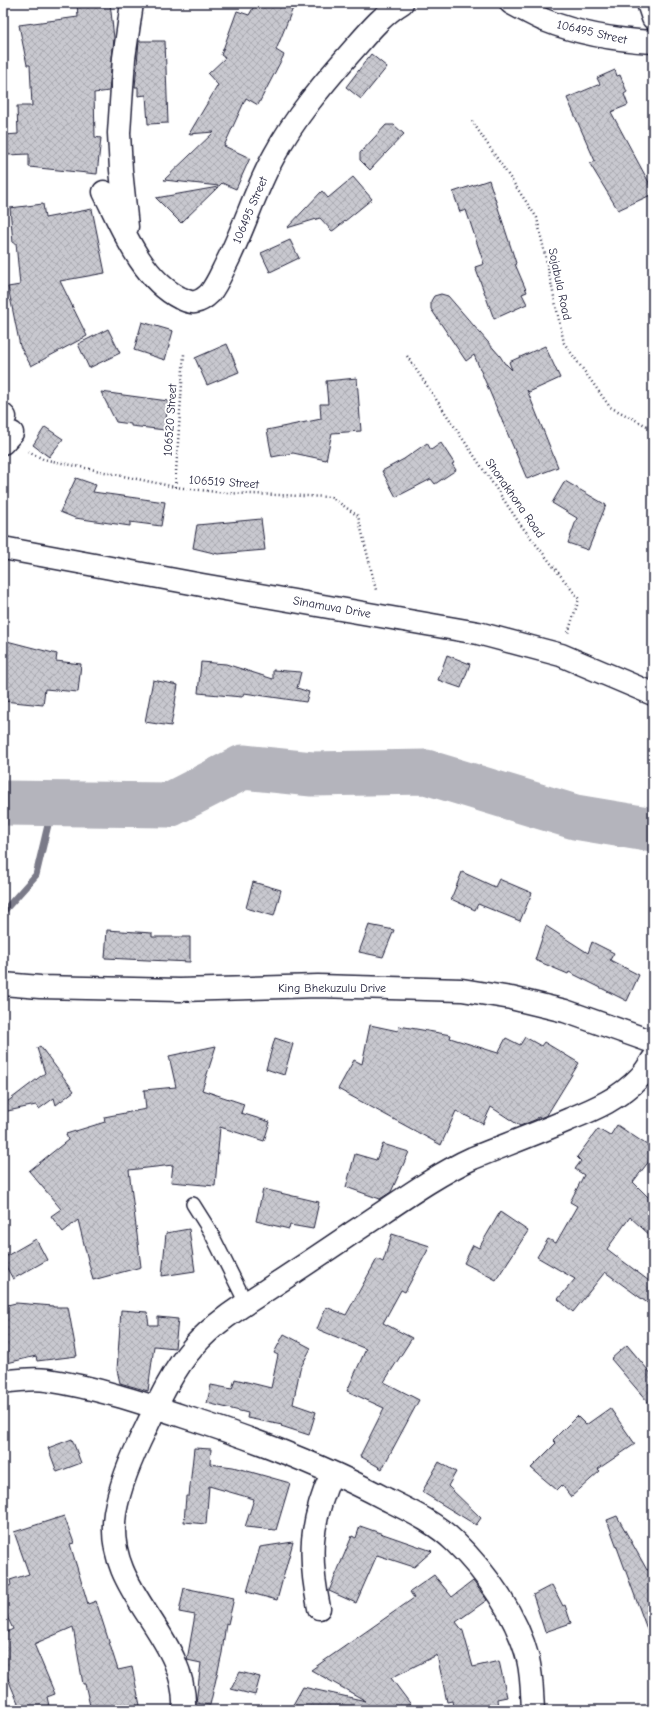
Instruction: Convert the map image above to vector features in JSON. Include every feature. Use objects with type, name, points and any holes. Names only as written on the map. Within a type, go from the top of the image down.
[{"type":"street","points":[[128,241],[119,134],[124,58],[132,3]]},
{"type":"street","name":"106495 Street","points":[[104,192],[128,241],[141,261],[166,289],[185,300],[193,302],[201,300],[209,294],[216,283],[233,249],[273,157],[289,131],[314,96],[373,27],[402,3]]},
{"type":"street","name":"106495 Street","points":[[511,3],[544,20],[566,27],[620,40],[653,42]]},
{"type":"street","points":[[648,3],[653,18]]},
{"type":"street","name":"Sinamuva Drive","points":[[3,548],[179,581],[478,633],[561,655],[653,694]]},
{"type":"street","name":"King Bhekuzulu Drive","points":[[3,984],[40,987],[180,990],[318,986],[462,990],[511,998],[565,1011],[653,1042]]},
{"type":"street","points":[[184,1710],[184,1688],[177,1665],[170,1649],[132,1592],[123,1573],[117,1553],[115,1533],[115,1514],[121,1489],[139,1441],[179,1366],[193,1347],[222,1320],[453,1168],[588,1111],[619,1094],[641,1077],[653,1059]]},
{"type":"street","points":[[3,1382],[28,1379],[46,1380],[103,1392],[156,1407],[252,1439],[332,1472],[420,1516],[454,1541],[478,1566],[504,1604],[522,1642],[528,1660],[532,1686],[533,1710]]},
{"type":"street","points":[[319,1608],[313,1579],[312,1553],[317,1512],[332,1472]]},
{"type":"lane","points":[[193,1204],[210,1231],[246,1303]]},
{"type":"path","name":"Sojabula Road","points":[[472,121],[537,218],[564,343],[610,407],[653,429]]},
{"type":"path","name":"106520 Street","points":[[174,487],[184,354]]},
{"type":"path","name":"Shonakhona Road","points":[[407,356],[520,524],[579,599],[561,655]]},
{"type":"path","name":"106519 Street","points":[[6,427],[17,445],[43,459],[174,487],[225,493],[331,496],[358,516],[381,615]]},
{"type":"building","points":[[77,3],[110,3],[114,38],[109,91],[94,93],[95,137],[101,138],[97,174],[29,167],[29,154],[7,155],[5,135],[18,134],[17,106],[32,106],[30,65],[27,65],[19,25],[78,17]]},
{"type":"building","points":[[256,3],[295,3],[276,50],[284,55],[258,105],[246,98],[224,146],[250,158],[236,189],[222,183],[219,186],[164,180],[214,132],[189,134],[218,85],[208,74],[225,58],[221,55],[237,11],[249,15]]},
{"type":"building","points":[[139,41],[165,41],[168,123],[148,124],[146,95],[138,96],[138,87],[135,87]]},
{"type":"building","points":[[371,54],[387,67],[361,99],[346,87]]},
{"type":"building","points":[[615,70],[617,76],[620,75],[627,92],[624,94],[628,105],[611,112],[653,190],[653,194],[618,210],[590,164],[595,161],[567,98],[600,84],[597,78]]},
{"type":"building","points":[[386,125],[394,125],[404,134],[370,170],[360,160],[360,153]]},
{"type":"building","points":[[353,177],[372,199],[334,230],[332,231],[320,218],[287,228],[322,191],[328,198]]},
{"type":"building","points":[[489,180],[516,263],[515,264],[527,292],[522,294],[527,304],[494,319],[475,267],[484,264],[466,210],[460,212],[453,192]]},
{"type":"building","points":[[218,187],[181,223],[156,198]]},
{"type":"building","points":[[43,204],[45,218],[92,209],[105,273],[60,281],[87,336],[31,366],[20,346],[8,287],[20,285],[16,243],[13,243],[10,208]]},
{"type":"building","points":[[290,240],[299,258],[270,272],[261,253]]},
{"type":"building","points":[[441,294],[448,296],[500,356],[505,364],[512,370],[509,362],[545,346],[560,378],[529,392],[527,390],[558,467],[527,479],[474,355],[466,361],[431,309],[431,301],[434,296]]},
{"type":"building","points":[[142,322],[173,331],[165,360],[134,350]]},
{"type":"building","points":[[108,329],[120,353],[89,368],[78,344]]},
{"type":"building","points":[[227,344],[239,372],[207,385],[195,358]]},
{"type":"building","points":[[357,378],[361,431],[332,433],[326,460],[293,453],[272,457],[267,430],[321,419],[320,404],[328,404],[326,381]]},
{"type":"building","points":[[101,392],[168,401],[165,430],[131,426],[131,424],[116,422]]},
{"type":"building","points":[[45,427],[63,439],[49,457],[33,445]]},
{"type":"building","points":[[427,443],[431,450],[441,443],[454,463],[452,464],[456,470],[435,484],[431,479],[396,497],[382,471],[404,459]]},
{"type":"building","points":[[76,478],[96,485],[93,492],[165,502],[161,526],[130,522],[130,526],[75,518],[60,512]]},
{"type":"building","points":[[565,481],[606,505],[588,550],[568,543],[577,518],[552,503]]},
{"type":"building","points":[[261,519],[265,550],[218,554],[193,548],[197,525]]},
{"type":"building","points":[[3,640],[57,654],[56,661],[81,664],[78,692],[45,689],[43,705],[3,701]]},
{"type":"building","points":[[447,655],[470,664],[461,688],[438,680]]},
{"type":"building","points":[[201,662],[226,664],[273,679],[273,670],[301,672],[297,688],[309,692],[306,702],[244,693],[242,697],[198,693]]},
{"type":"building","points":[[153,680],[178,685],[171,726],[145,722]]},
{"type":"building","points":[[462,872],[495,887],[499,879],[532,893],[520,921],[478,904],[475,910],[451,899]]},
{"type":"building","points":[[253,882],[281,890],[274,916],[246,908]]},
{"type":"building","points":[[369,925],[394,930],[383,957],[359,952]]},
{"type":"building","points":[[546,926],[588,953],[592,942],[614,953],[610,960],[639,975],[627,1001],[569,972],[568,974],[535,960]]},
{"type":"building","points":[[107,930],[152,933],[152,937],[190,937],[190,962],[105,958]]},
{"type":"building","points":[[370,1025],[398,1031],[399,1026],[451,1035],[450,1038],[498,1053],[506,1038],[520,1045],[525,1037],[541,1046],[544,1042],[579,1063],[547,1115],[540,1118],[538,1117],[537,1119],[520,1126],[491,1107],[483,1124],[456,1111],[441,1145],[338,1089],[354,1060],[362,1064]]},
{"type":"building","points":[[275,1038],[293,1044],[284,1075],[266,1069]]},
{"type":"building","points":[[40,1046],[74,1091],[56,1105],[54,1098],[39,1109],[36,1105],[3,1112],[3,1105],[45,1073],[37,1048]]},
{"type":"building","points":[[216,1046],[202,1090],[244,1104],[241,1113],[270,1122],[264,1141],[220,1127],[215,1186],[171,1182],[173,1165],[129,1170],[141,1267],[93,1280],[78,1220],[63,1232],[51,1216],[61,1209],[29,1171],[68,1140],[66,1134],[105,1122],[104,1117],[146,1109],[144,1090],[176,1087],[169,1056]]},
{"type":"building","points":[[617,1125],[653,1149],[653,1156],[633,1182],[653,1202],[653,1238],[630,1217],[607,1249],[653,1284],[653,1307],[605,1272],[573,1312],[558,1299],[575,1279],[537,1257],[548,1239],[556,1243],[577,1206],[570,1202],[584,1175],[575,1169],[581,1161],[577,1157],[598,1129],[610,1136]]},
{"type":"building","points":[[383,1144],[409,1152],[391,1192],[380,1199],[346,1187],[355,1154],[376,1160]]},
{"type":"building","points":[[263,1189],[319,1202],[313,1229],[290,1225],[289,1229],[256,1221]]},
{"type":"building","points":[[500,1212],[528,1231],[496,1280],[464,1263],[473,1245],[479,1248]]},
{"type":"building","points":[[189,1229],[195,1271],[162,1276],[166,1233]]},
{"type":"building","points":[[392,1234],[430,1246],[405,1292],[401,1290],[383,1323],[412,1338],[384,1382],[419,1400],[382,1469],[360,1456],[384,1408],[347,1391],[366,1349],[317,1329],[326,1307],[346,1315],[377,1259],[383,1262]]},
{"type":"building","points":[[36,1239],[47,1260],[13,1279],[3,1261],[3,1258]]},
{"type":"building","points":[[16,1303],[68,1307],[77,1356],[37,1361],[36,1356],[3,1364],[3,1306]]},
{"type":"building","points":[[121,1310],[147,1312],[149,1325],[158,1325],[158,1317],[178,1319],[175,1348],[154,1346],[148,1391],[120,1383],[117,1370]]},
{"type":"building","points":[[284,1334],[311,1348],[300,1369],[293,1404],[316,1412],[309,1435],[281,1426],[282,1425],[247,1418],[248,1413],[207,1403],[211,1385],[232,1389],[235,1379],[271,1388],[278,1355],[274,1353]]},
{"type":"building","points":[[627,1345],[653,1376],[653,1408],[611,1359]]},
{"type":"building","points":[[610,1408],[635,1444],[598,1469],[600,1471],[571,1497],[562,1485],[557,1490],[531,1468],[556,1443],[553,1440],[577,1416],[586,1425]]},
{"type":"building","points":[[72,1439],[81,1463],[57,1472],[48,1448]]},
{"type":"building","points":[[194,1448],[211,1449],[210,1464],[233,1467],[290,1483],[276,1530],[245,1527],[254,1499],[209,1486],[206,1524],[184,1522],[186,1496],[189,1496]]},
{"type":"building","points":[[439,1462],[456,1472],[448,1486],[481,1518],[476,1525],[422,1492]]},
{"type":"building","points":[[64,1516],[74,1543],[70,1544],[88,1604],[96,1601],[118,1670],[132,1667],[141,1710],[91,1710],[85,1684],[83,1684],[73,1627],[34,1644],[55,1694],[47,1697],[50,1710],[21,1710],[3,1667],[3,1634],[13,1629],[3,1608],[3,1589],[11,1585],[10,1580],[29,1574],[14,1532]]},
{"type":"building","points":[[617,1516],[647,1570],[653,1568],[653,1640],[651,1640],[607,1520]]},
{"type":"building","points":[[360,1526],[432,1551],[414,1567],[377,1555],[356,1603],[329,1591],[352,1536],[356,1538]]},
{"type":"building","points":[[293,1542],[277,1600],[247,1592],[260,1547]]},
{"type":"building","points":[[434,1575],[452,1597],[473,1581],[487,1600],[456,1622],[463,1631],[473,1667],[499,1661],[507,1697],[497,1699],[498,1710],[454,1710],[452,1701],[447,1702],[437,1655],[391,1678],[415,1710],[290,1710],[303,1687],[366,1701],[311,1670],[414,1598],[410,1592]]},
{"type":"building","points":[[552,1585],[563,1606],[565,1605],[571,1623],[545,1632],[533,1595]]},
{"type":"building","points":[[184,1588],[234,1598],[228,1624],[226,1623],[222,1653],[210,1705],[196,1703],[201,1663],[187,1660],[195,1615],[179,1612]]},
{"type":"building","points":[[240,1672],[260,1677],[255,1695],[231,1689]]},
{"type":"waterway","points":[[3,803],[169,805],[243,767],[312,774],[426,772],[575,817],[653,830]]},
{"type":"waterway","points":[[3,912],[36,875],[53,804]]}]
